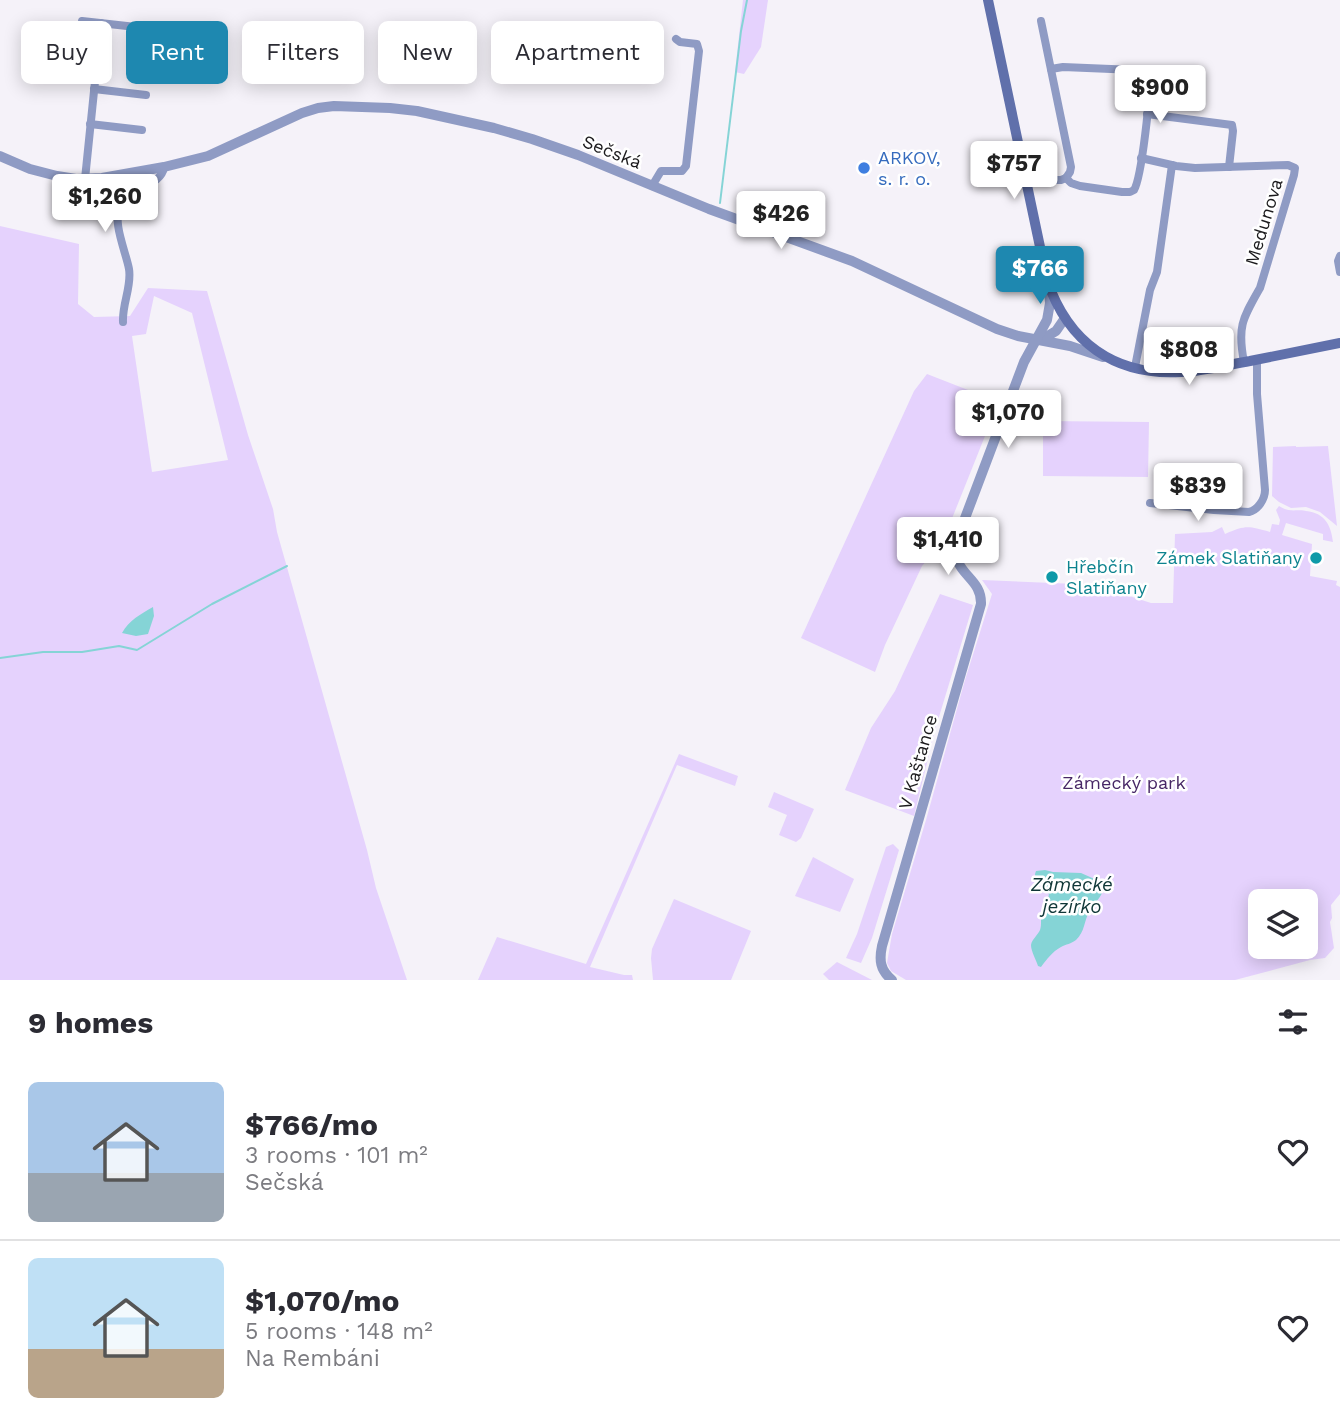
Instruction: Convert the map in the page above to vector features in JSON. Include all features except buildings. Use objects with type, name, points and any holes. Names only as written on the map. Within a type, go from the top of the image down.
[{"type":"main road","points":[[988,0],[1047,280],[1056,303],[1075,333],[1102,355],[1129,366],[1175,372],[1340,343]]},
{"type":"street","points":[[1025,180],[1062,180],[1070,173],[1071,166],[1041,21]]},
{"type":"street","points":[[652,186],[661,171],[682,171],[686,166],[699,48],[694,43],[676,39]]},
{"type":"street","points":[[1051,69],[1132,69],[1141,72],[1149,81],[1142,158],[1134,190],[1130,192],[1078,186],[1066,178]]},
{"type":"street","points":[[85,179],[95,84]]},
{"type":"street","points":[[94,89],[146,94]]},
{"type":"street","name":"Sečská","points":[[0,156],[30,169],[85,179],[164,167],[208,156],[318,108],[390,108],[436,114],[532,139],[578,155],[709,209],[852,261],[1008,333],[1075,347],[1129,366]]},
{"type":"street","points":[[1147,114],[1231,125],[1230,167]]},
{"type":"street","points":[[90,124],[142,130]]},
{"type":"street","name":"Medunova","points":[[1142,158],[1195,168],[1290,165],[1295,169],[1260,288],[1241,327],[1240,340],[1244,362]]},
{"type":"street","points":[[1129,366],[1157,272],[1172,165]]},
{"type":"street","points":[[122,323],[129,271],[118,226],[118,211],[127,199],[158,178],[164,172],[164,167]]},
{"type":"street","points":[[1340,256],[1340,272]]},
{"type":"street","points":[[1038,340],[1049,314],[1047,280]]},
{"type":"street","points":[[1044,325],[1052,319],[1065,318]]},
{"type":"street","points":[[1038,340],[1054,333],[1065,318]]},
{"type":"street","name":"V Kaštance","points":[[892,980],[881,965],[882,946],[981,604],[977,587],[959,566],[956,556],[958,537],[1022,368],[1038,340]]},
{"type":"street","points":[[1150,503],[1249,512],[1255,509],[1265,495],[1257,359]]},
{"type":"green space","points":[[743,0],[768,0],[761,47],[744,74],[735,72]]},
{"type":"green space","points":[[0,226],[79,244],[78,304],[94,317],[130,316],[148,288],[207,291],[248,435],[273,509],[277,532],[376,888],[407,980],[0,980]],"holes":[[[154,296],[192,313],[228,460],[152,472],[132,336],[146,334]]]},
{"type":"green space","points":[[927,374],[986,397],[992,406],[993,416],[943,541],[922,566],[875,672],[801,638],[914,391]]},
{"type":"green space","points":[[1043,421],[1149,422],[1148,477],[1043,476]]},
{"type":"green space","points":[[1328,446],[1337,526],[1320,512],[1306,507],[1291,508],[1272,496],[1273,447]]},
{"type":"green space","name":"Zámecký park","points":[[1279,506],[1289,510],[1313,512],[1326,521],[1333,542],[1323,540],[1323,534],[1286,523],[1282,535],[1312,544],[1310,576],[1337,581],[1336,585],[1340,587],[1340,894],[1331,905],[1330,922],[1334,948],[1325,958],[1318,959],[1318,889],[1248,889],[1248,959],[1318,959],[1235,980],[906,980],[891,971],[887,963],[892,934],[992,594],[982,580],[1100,585],[1100,592],[1120,593],[1151,603],[1173,603],[1175,534],[1212,532],[1222,527],[1225,534],[1247,527],[1270,532],[1272,524],[1279,525],[1276,510]]},
{"type":"green space","points":[[940,594],[973,605],[935,730],[914,816],[845,790],[871,728],[895,691]]},
{"type":"green space","points":[[679,754],[738,776],[735,786],[677,765],[590,967],[632,975],[633,980],[478,980],[497,937],[586,964]]},
{"type":"green space","points":[[774,792],[814,809],[801,838],[796,842],[779,835],[787,815],[768,807]]},
{"type":"green space","points":[[893,844],[899,850],[872,938],[861,963],[846,958],[857,934],[886,847]]},
{"type":"green space","points":[[813,857],[854,879],[840,912],[795,896]]},
{"type":"green space","points":[[674,899],[751,931],[731,980],[653,980],[652,949]]},
{"type":"green space","points":[[837,962],[872,980],[829,980],[823,974]]},
{"type":"water","points":[[153,607],[154,616],[148,634],[136,636],[122,633],[132,621]]},
{"type":"water","name":"Zámecké jezírko","points":[[1036,871],[1081,873],[1099,881],[1103,891],[1090,910],[1079,937],[1055,951],[1041,967],[1038,966],[1031,945],[1040,930],[1041,915],[1049,895],[1036,881],[1035,874]]},
{"type":"waterway","points":[[720,203],[747,0]]},
{"type":"waterway","points":[[0,658],[43,652],[82,652],[119,646],[137,650],[212,604],[287,566]]},
{"type":"place","name":"ARKOV, s. r. o.","points":[[864,168]]},
{"type":"place","name":"Zámek Slatiňany","points":[[1316,558]]},
{"type":"place","name":"Hřebčín Slatiňany","points":[[1052,577]]}]
